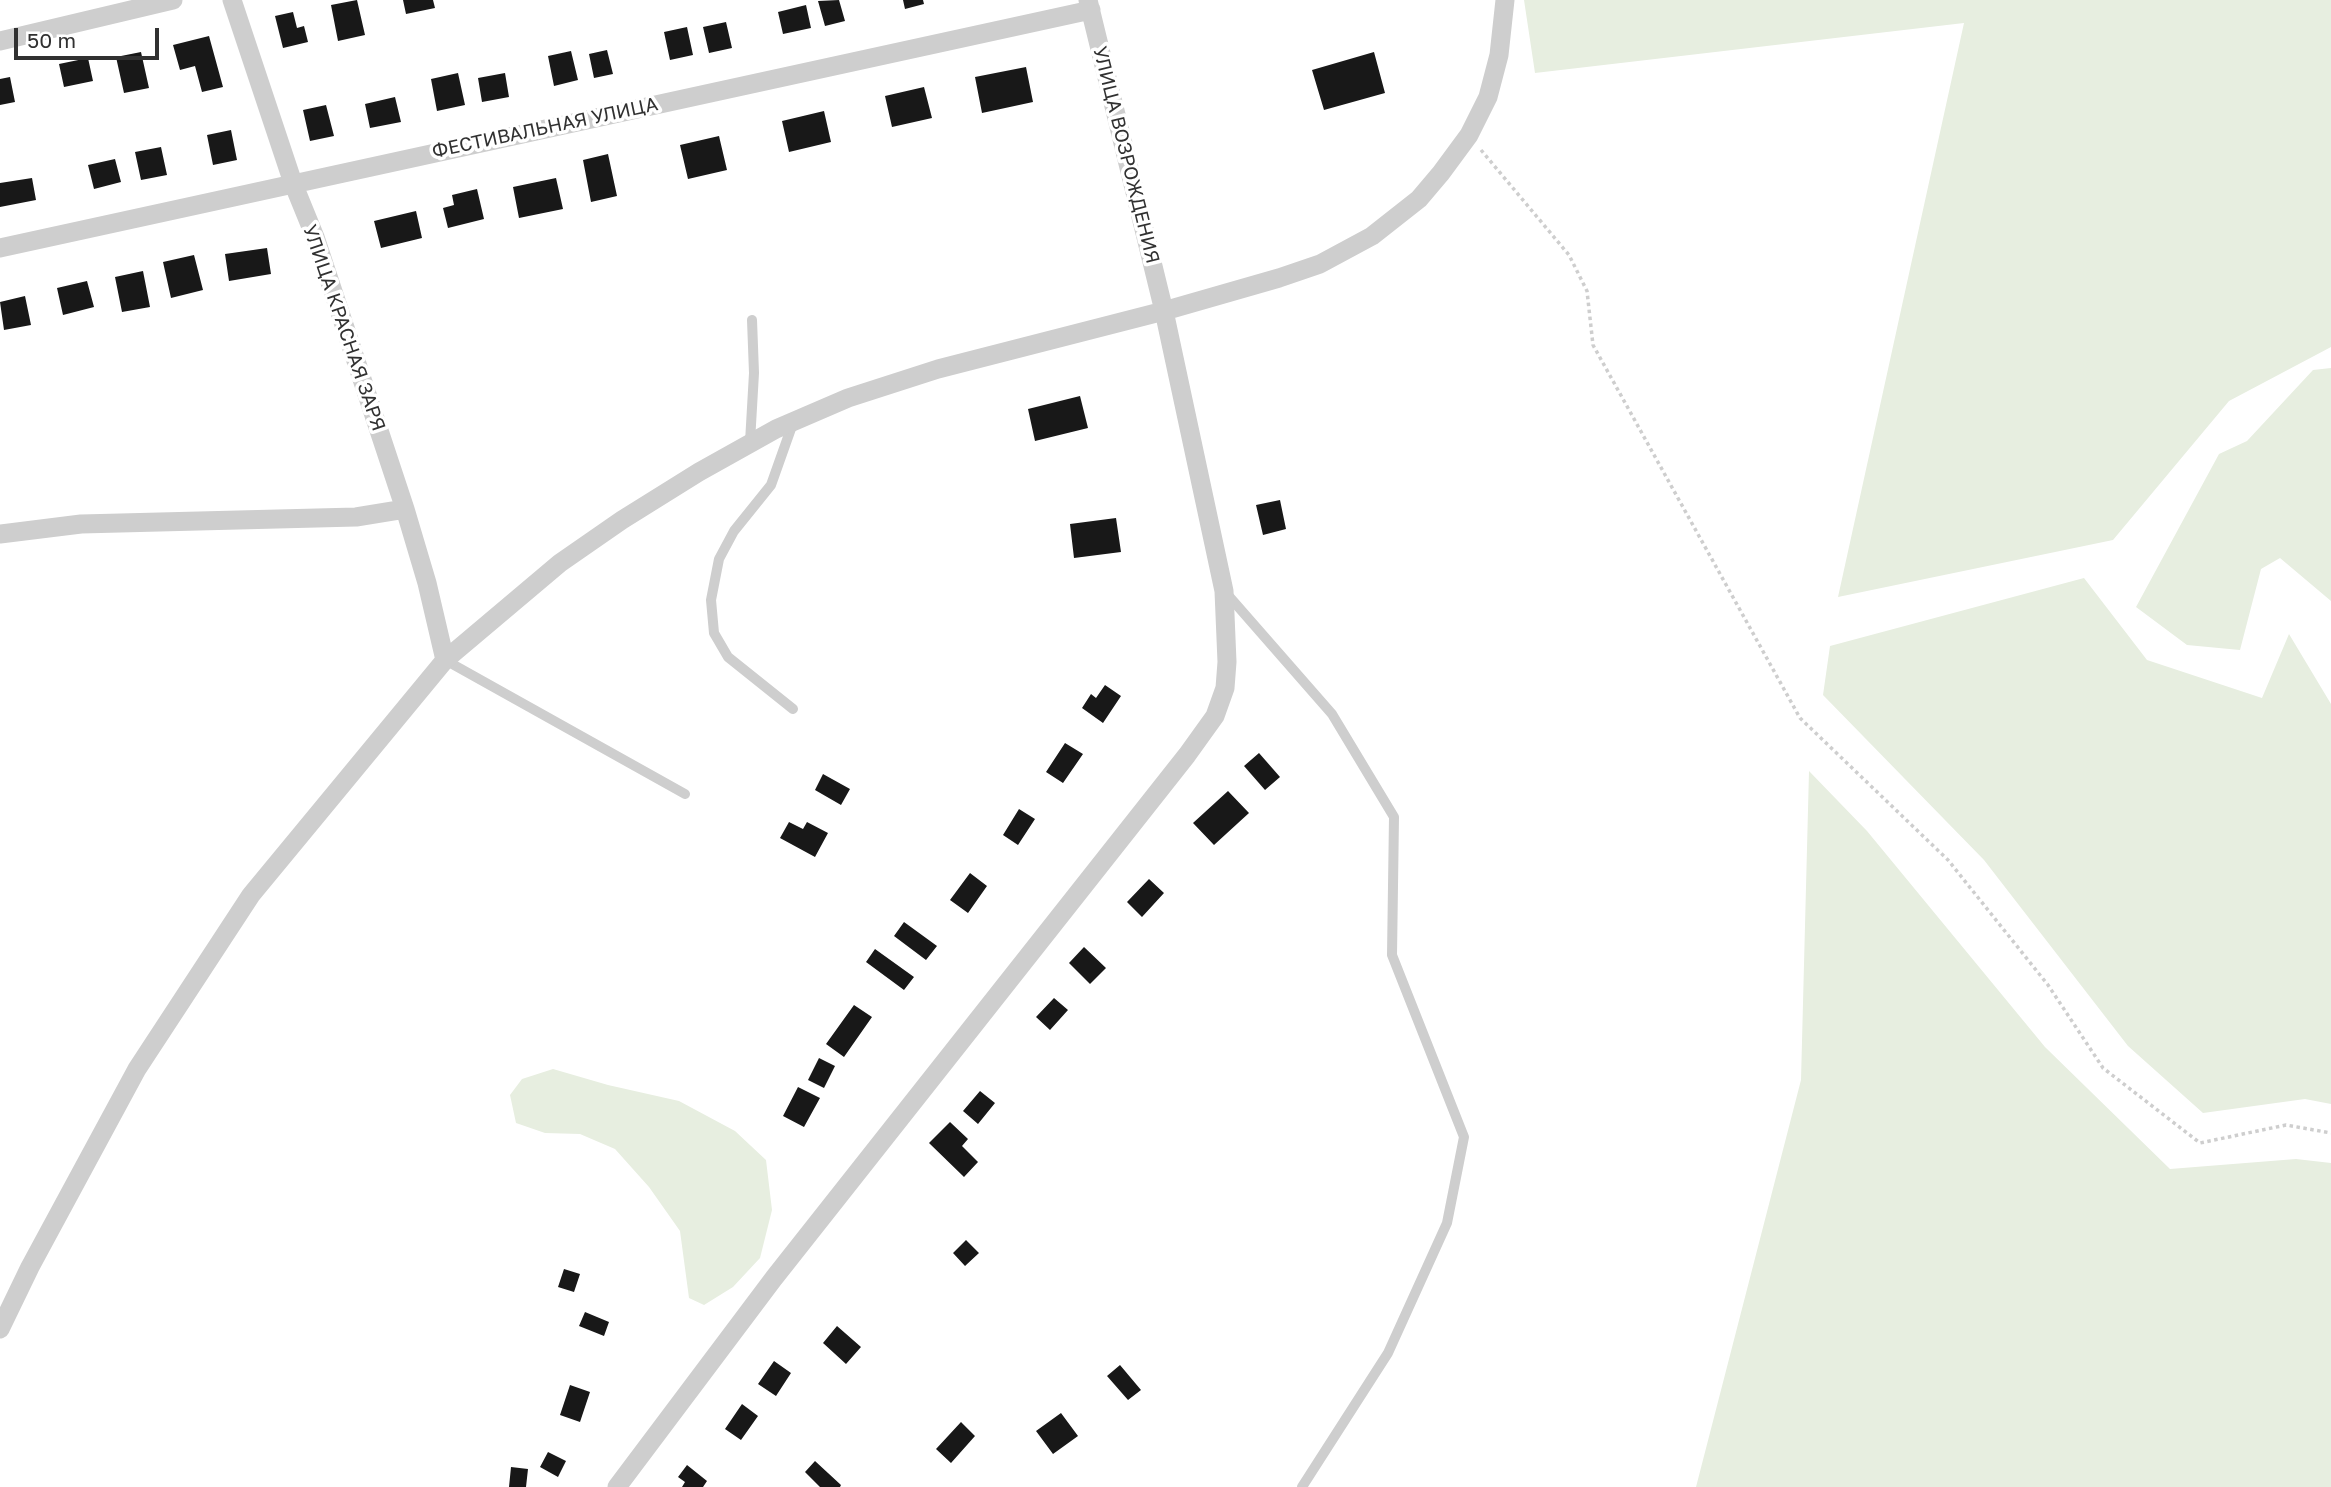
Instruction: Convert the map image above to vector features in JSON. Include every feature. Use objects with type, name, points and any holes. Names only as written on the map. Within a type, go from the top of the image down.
[{"type":"street","points":[[0,41],[173,0]]},
{"type":"street","name":"УЛИЦА КРАСНАЯ ЗАРЯ","points":[[232,0],[293,183],[315,237],[404,509],[427,583],[445,660]]},
{"type":"street","points":[[0,1329],[36,1255],[137,1069],[244,907],[445,660],[560,563],[633,513],[699,471],[793,422],[848,398],[938,369],[1164,311],[1320,264],[1373,236],[1419,199],[1469,135],[1488,97],[1499,55],[1505,0]]},
{"type":"street","name":"ФЕСТИВАЛЬНАЯ УЛИЦА","points":[[0,248],[1089,5]]},
{"type":"street","name":"УЛИЦА ВОЗРОЖДЕНИЯ","points":[[617,1487],[774,1278],[1187,755],[1215,716],[1225,688],[1227,662],[1224,591],[1164,311],[1089,5]]},
{"type":"street","points":[[0,534],[81,524],[356,517],[404,509]]},
{"type":"lane","points":[[750,443],[754,373],[752,320]]},
{"type":"lane","points":[[793,422],[771,485],[734,531],[719,559],[711,600],[714,633],[728,657],[793,709]]},
{"type":"lane","points":[[1224,591],[1332,714],[1394,817],[1392,955],[1464,1138],[1447,1223],[1388,1353],[1302,1487]]},
{"type":"lane","points":[[445,660],[685,794]]},
{"type":"path","points":[[1469,135],[1569,255],[1587,291],[1593,345],[1800,718],[1948,860],[2049,985],[2103,1068],[2200,1143],[2286,1125],[2331,1133]]},
{"type":"shaded area","points":[[1524,0],[2331,0],[2331,347],[2229,401],[2113,540],[1838,597],[1964,23],[1535,73]]},
{"type":"shaded area","points":[[2331,368],[2331,601],[2280,558],[2261,569],[2240,650],[2187,645],[2136,607],[2219,454],[2247,441],[2313,370]]},
{"type":"shaded area","points":[[2084,578],[2147,660],[2262,698],[2289,634],[2331,704],[2331,1104],[2305,1099],[2203,1113],[2128,1046],[1984,860],[1823,695],[1830,646]]},
{"type":"shaded area","points":[[1809,771],[1867,831],[2045,1047],[2170,1169],[2296,1159],[2331,1163],[2331,1487],[1696,1487],[1801,1080]]},
{"type":"shaded area","points":[[553,1069],[679,1101],[735,1131],[766,1160],[772,1210],[760,1258],[733,1287],[704,1305],[689,1298],[680,1231],[649,1187],[615,1149],[580,1134],[545,1133],[516,1123],[510,1095],[522,1079]]},
{"type":"building","points":[[357,0],[365,35],[338,41],[331,5]]},
{"type":"building","points":[[403,0],[433,0],[435,8],[406,14]]},
{"type":"building","points":[[839,0],[845,21],[825,26],[818,1]]},
{"type":"building","points":[[903,0],[923,0],[924,4],[905,9]]},
{"type":"building","points":[[806,5],[811,28],[783,34],[778,12]]},
{"type":"building","points":[[293,12],[297,28],[304,26],[308,42],[283,48],[275,16]]},
{"type":"building","points":[[726,22],[732,48],[709,53],[703,27]]},
{"type":"building","points":[[687,27],[693,55],[670,60],[664,32]]},
{"type":"building","points":[[209,36],[223,87],[202,92],[195,66],[180,70],[173,45]]},
{"type":"building","points":[[607,50],[613,74],[594,78],[589,54]]},
{"type":"building","points":[[571,51],[578,80],[554,86],[548,56]]},
{"type":"building","points":[[141,52],[149,88],[124,93],[116,57]]},
{"type":"building","points":[[1374,52],[1385,93],[1324,110],[1312,70]]},
{"type":"building","points":[[88,58],[93,81],[64,87],[59,64]]},
{"type":"building","points":[[1026,67],[1033,102],[982,113],[975,77]]},
{"type":"building","points":[[458,73],[465,105],[437,111],[431,79]]},
{"type":"building","points":[[505,73],[509,97],[482,102],[478,78]]},
{"type":"building","points":[[10,77],[15,102],[0,105],[0,79]]},
{"type":"building","points":[[924,87],[932,118],[892,127],[885,96]]},
{"type":"building","points":[[395,97],[401,122],[370,128],[365,104]]},
{"type":"building","points":[[326,105],[334,136],[310,141],[303,110]]},
{"type":"building","points":[[824,111],[831,142],[789,152],[782,121]]},
{"type":"building","points":[[231,130],[237,160],[213,165],[207,135]]},
{"type":"building","points":[[719,136],[727,170],[688,179],[680,145]]},
{"type":"building","points":[[161,147],[167,175],[141,180],[135,152]]},
{"type":"building","points":[[608,154],[617,196],[591,202],[583,160]]},
{"type":"building","points":[[115,159],[121,182],[94,189],[88,165]]},
{"type":"building","points":[[32,178],[36,200],[0,207],[0,183]]},
{"type":"building","points":[[556,178],[563,209],[519,218],[513,187]]},
{"type":"building","points":[[477,189],[484,219],[448,228],[443,208],[454,205],[452,195]]},
{"type":"building","points":[[416,211],[422,238],[381,248],[374,221]]},
{"type":"building","points":[[267,248],[271,274],[229,281],[225,254]]},
{"type":"building","points":[[194,255],[203,290],[171,298],[163,262]]},
{"type":"building","points":[[143,271],[150,307],[122,312],[115,277]]},
{"type":"building","points":[[87,281],[94,307],[63,315],[57,288]]},
{"type":"building","points":[[25,296],[31,325],[4,330],[0,302]]},
{"type":"building","points":[[1080,396],[1088,428],[1035,441],[1028,409]]},
{"type":"building","points":[[1280,500],[1286,529],[1263,535],[1256,505]]},
{"type":"building","points":[[1116,518],[1121,552],[1074,558],[1070,524]]},
{"type":"building","points":[[1105,685],[1121,696],[1103,723],[1082,708],[1091,694],[1096,698]]},
{"type":"building","points":[[1065,743],[1083,754],[1063,783],[1046,772]]},
{"type":"building","points":[[1259,753],[1280,777],[1265,790],[1244,766]]},
{"type":"building","points":[[823,774],[850,789],[841,805],[815,790]]},
{"type":"building","points":[[1228,791],[1249,813],[1214,845],[1193,823]]},
{"type":"building","points":[[1019,809],[1035,819],[1018,845],[1003,835]]},
{"type":"building","points":[[789,822],[803,829],[807,822],[828,833],[815,857],[780,838]]},
{"type":"building","points":[[970,873],[987,886],[968,913],[950,900]]},
{"type":"building","points":[[1149,879],[1164,893],[1142,917],[1127,902]]},
{"type":"building","points":[[904,922],[937,946],[926,960],[894,936]]},
{"type":"building","points":[[1084,947],[1106,968],[1090,984],[1069,963]]},
{"type":"building","points":[[875,949],[914,977],[904,990],[866,962]]},
{"type":"building","points":[[1054,998],[1068,1010],[1050,1030],[1036,1017]]},
{"type":"building","points":[[854,1005],[872,1017],[844,1057],[826,1044]]},
{"type":"building","points":[[819,1058],[835,1066],[824,1088],[808,1080]]},
{"type":"building","points":[[798,1087],[820,1098],[804,1127],[783,1116]]},
{"type":"building","points":[[980,1091],[995,1103],[978,1124],[963,1111]]},
{"type":"building","points":[[950,1122],[968,1139],[962,1146],[978,1162],[964,1177],[929,1143]]},
{"type":"building","points":[[966,1240],[979,1253],[965,1266],[953,1253]]},
{"type":"building","points":[[564,1269],[580,1274],[574,1292],[558,1287]]},
{"type":"building","points":[[585,1312],[609,1322],[604,1336],[579,1326]]},
{"type":"building","points":[[837,1326],[861,1347],[846,1364],[823,1343]]},
{"type":"building","points":[[774,1361],[791,1373],[776,1396],[758,1384]]},
{"type":"building","points":[[1120,1365],[1141,1390],[1128,1400],[1107,1376]]},
{"type":"building","points":[[570,1385],[590,1392],[580,1422],[560,1415]]},
{"type":"building","points":[[742,1404],[758,1416],[741,1440],[725,1429]]},
{"type":"building","points":[[1061,1413],[1078,1436],[1053,1454],[1036,1431]]},
{"type":"building","points":[[961,1422],[975,1436],[951,1463],[936,1449]]},
{"type":"building","points":[[548,1452],[566,1461],[558,1477],[540,1467]]},
{"type":"building","points":[[815,1461],[841,1485],[840,1487],[820,1487],[805,1472]]},
{"type":"building","points":[[687,1465],[707,1481],[703,1487],[682,1487],[685,1482],[678,1477]]},
{"type":"building","points":[[511,1467],[528,1469],[526,1487],[509,1487]]}]
